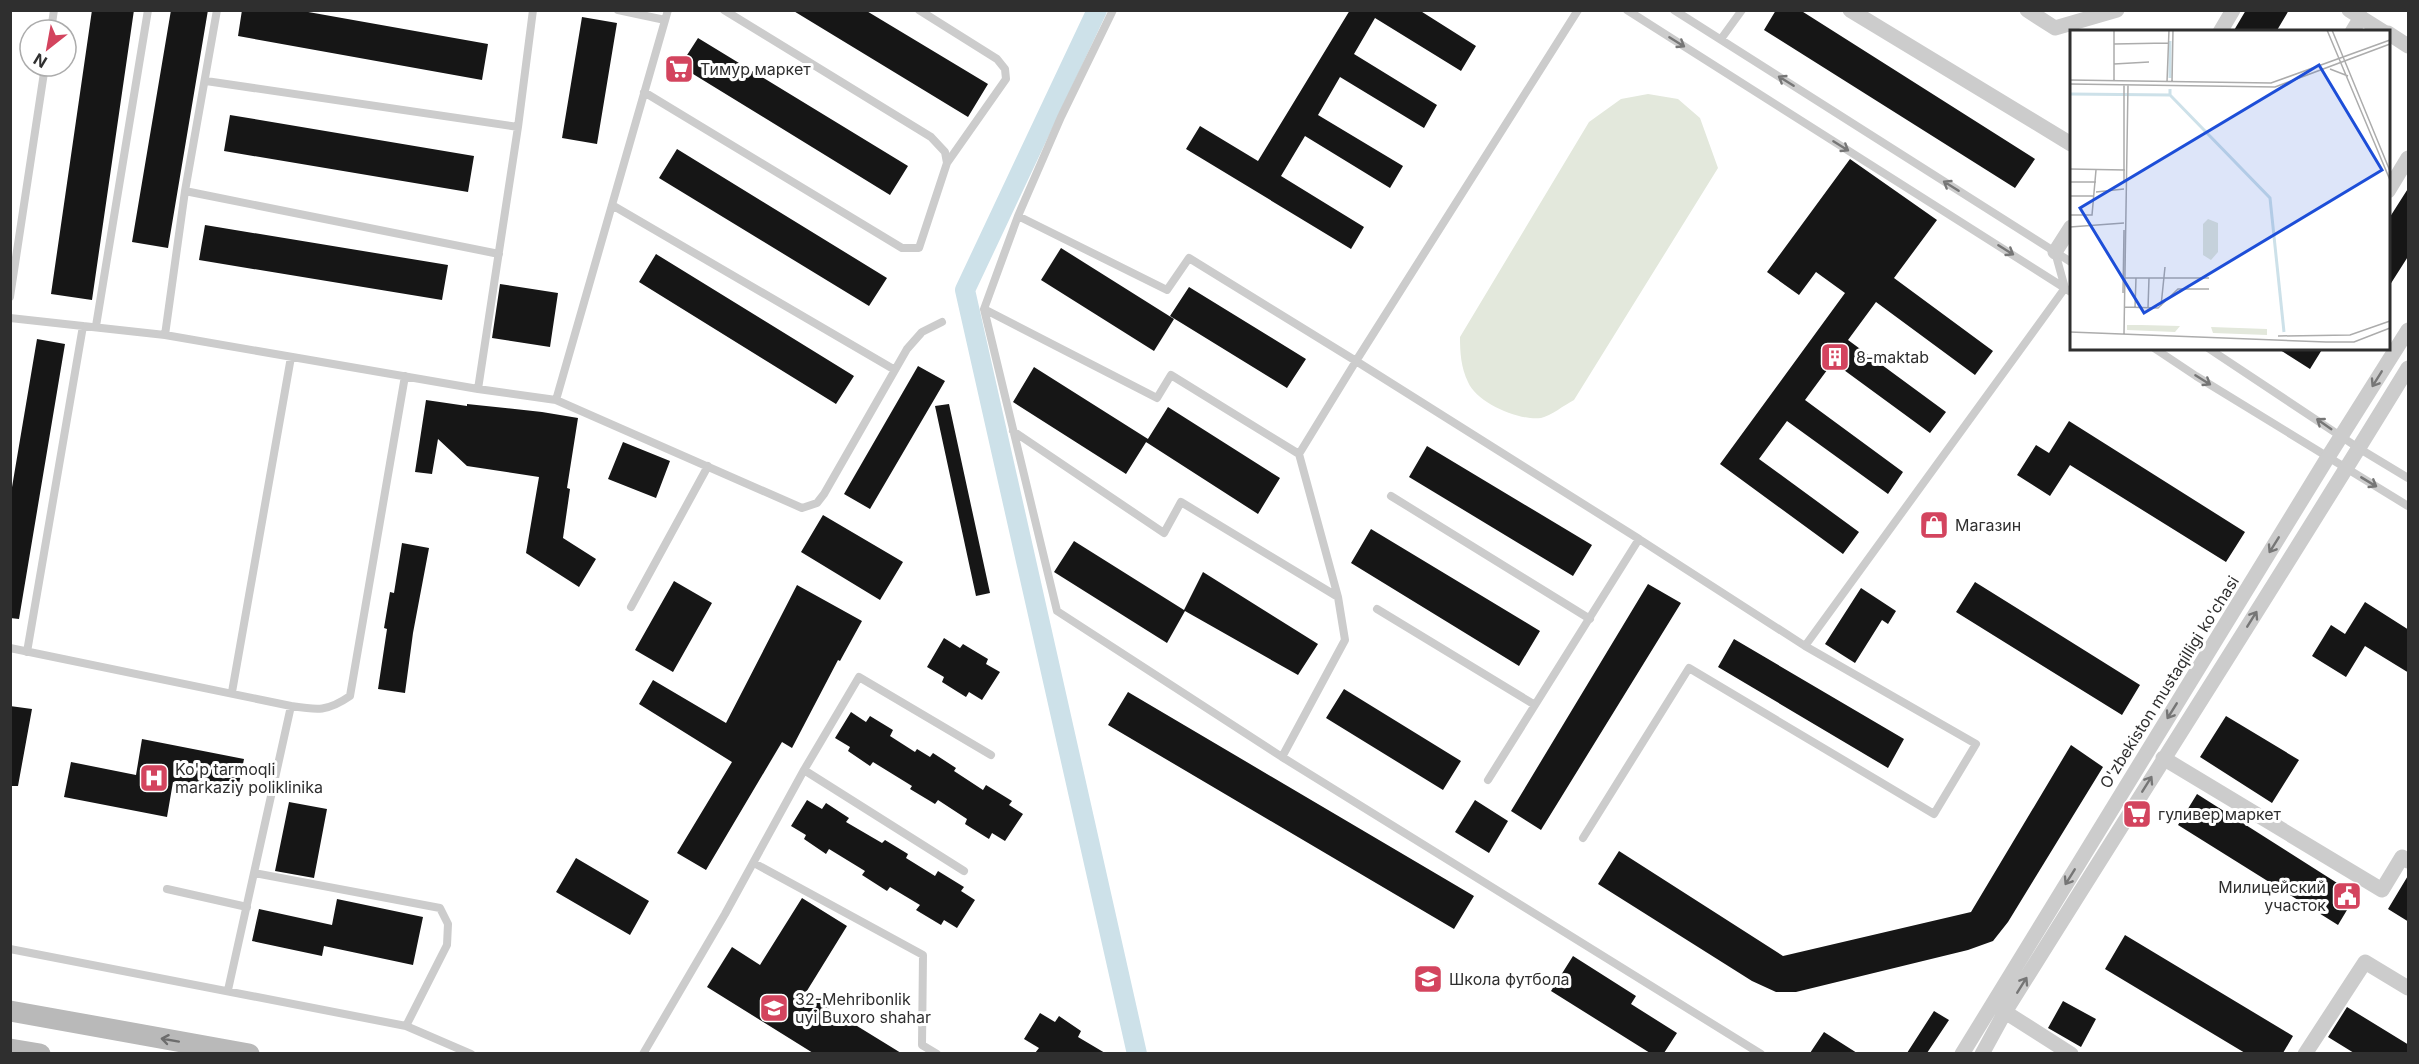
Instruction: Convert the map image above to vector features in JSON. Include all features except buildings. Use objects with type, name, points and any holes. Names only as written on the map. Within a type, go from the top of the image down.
[{"type":"main road","points":[[10,1011],[249,1053]]},
{"type":"main road","points":[[10,1048],[40,1053]]},
{"type":"street","points":[[1850,10],[2070,143]]},
{"type":"street","points":[[2026,10],[2055,28],[2117,10]]},
{"type":"street","points":[[2221,30],[2233,10]]},
{"type":"street","points":[[2352,30],[2355,14],[2383,30]]},
{"type":"street","points":[[2389,34],[2409,46]]},
{"type":"street","points":[[2389,189],[2409,158]]},
{"type":"street","points":[[2055,252],[2070,229]]},
{"type":"street","name":"O'zbekiston mustaqilligi ko'chasi","points":[[2393,341],[2409,330]]},
{"type":"street","name":"O'zbekiston mustaqilligi ko'chasi","points":[[1962,1053],[2341,436],[2388,350]]},
{"type":"street","points":[[1982,1053],[2005,1012],[2163,758],[2409,368]]},
{"type":"street","points":[[2163,758],[2382,890],[2402,857],[2409,861]]},
{"type":"street","points":[[2305,1053],[2365,962],[2409,988]]},
{"type":"street","points":[[2005,1012],[2072,1053]]},
{"type":"lane","points":[[96,326],[148,10]]},
{"type":"lane","points":[[165,335],[185,191],[218,10]]},
{"type":"lane","points":[[478,389],[518,127],[533,10]]},
{"type":"lane","points":[[618,10],[665,20]]},
{"type":"lane","points":[[556,400],[668,10]]},
{"type":"lane","points":[[724,10],[932,137],[945,152],[947,163]]},
{"type":"lane","points":[[644,92],[902,248],[919,248],[947,163],[1006,79],[1005,69],[997,59],[918,10]]},
{"type":"lane","points":[[1113,10],[1061,117],[1018,216],[984,309],[1057,611],[1282,757],[1761,1053]]},
{"type":"lane","points":[[1299,454],[1578,10]]},
{"type":"lane","points":[[1627,10],[2068,290]]},
{"type":"lane","points":[[1674,10],[2070,261]]},
{"type":"lane","points":[[1721,39],[1742,10]]},
{"type":"lane","points":[[10,297],[43,78]]},
{"type":"lane","points":[[206,81],[518,127]]},
{"type":"lane","points":[[185,191],[499,254]]},
{"type":"lane","points":[[612,205],[895,370]]},
{"type":"lane","points":[[1018,216],[1167,290],[1189,258],[1805,645],[1976,744],[1934,814],[1689,668],[1583,838]]},
{"type":"lane","points":[[2055,252],[2068,290]]},
{"type":"lane","points":[[1805,645],[2068,290]]},
{"type":"lane","points":[[984,309],[1157,398],[1171,375],[1299,454],[1338,597],[1345,640],[1282,757]]},
{"type":"lane","points":[[10,318],[165,335],[478,389],[556,400],[802,508],[817,502],[907,349],[922,332],[942,321]]},
{"type":"lane","points":[[27,652],[83,326]]},
{"type":"lane","points":[[2157,350],[2409,506]]},
{"type":"lane","points":[[2211,350],[2360,449],[2409,478]]},
{"type":"lane","points":[[232,693],[291,357]]},
{"type":"lane","points":[[10,648],[319,710],[335,706],[350,696],[405,376]]},
{"type":"lane","points":[[1013,431],[1164,533],[1181,502],[1338,597]]},
{"type":"lane","points":[[631,607],[708,466]]},
{"type":"lane","points":[[1391,496],[1590,619]]},
{"type":"lane","points":[[1488,780],[1639,539]]},
{"type":"lane","points":[[1377,609],[1535,705]]},
{"type":"lane","points":[[643,1053],[859,677],[990,755]]},
{"type":"lane","points":[[228,990],[291,706]]},
{"type":"lane","points":[[804,770],[964,871]]},
{"type":"lane","points":[[754,863],[923,955],[922,1045],[937,1053]]},
{"type":"lane","points":[[254,873],[440,908],[448,924],[447,945],[406,1026]]},
{"type":"lane","points":[[167,889],[247,907]]},
{"type":"lane","points":[[10,949],[406,1026],[471,1053]]},
{"type":"shaded area","points":[[1648,94],[1678,99],[1700,118],[1718,168],[1574,400],[1541,418],[1522,417],[1500,409],[1480,397],[1468,382],[1461,360],[1460,337],[1589,122],[1621,99]]},
{"type":"waterway","points":[[1097,10],[965,290],[1137,1054]]},
{"type":"place","name":"Тимур маркет","points":[[679,69]]},
{"type":"place","name":"8-maktab","points":[[1835,357]]},
{"type":"place","name":"Магазин","points":[[1934,525]]},
{"type":"place","name":"Ko'p tarmoqli markaziy poliklinika","points":[[154,778]]},
{"type":"place","name":"гуливер маркет","points":[[2137,814]]},
{"type":"place","name":"Милицейский участок","points":[[2347,896]]},
{"type":"place","name":"Школа футбола","points":[[1428,979]]},
{"type":"place","name":"32-Mehribonlik uyi Buxoro shahar","points":[[774,1008]]}]
